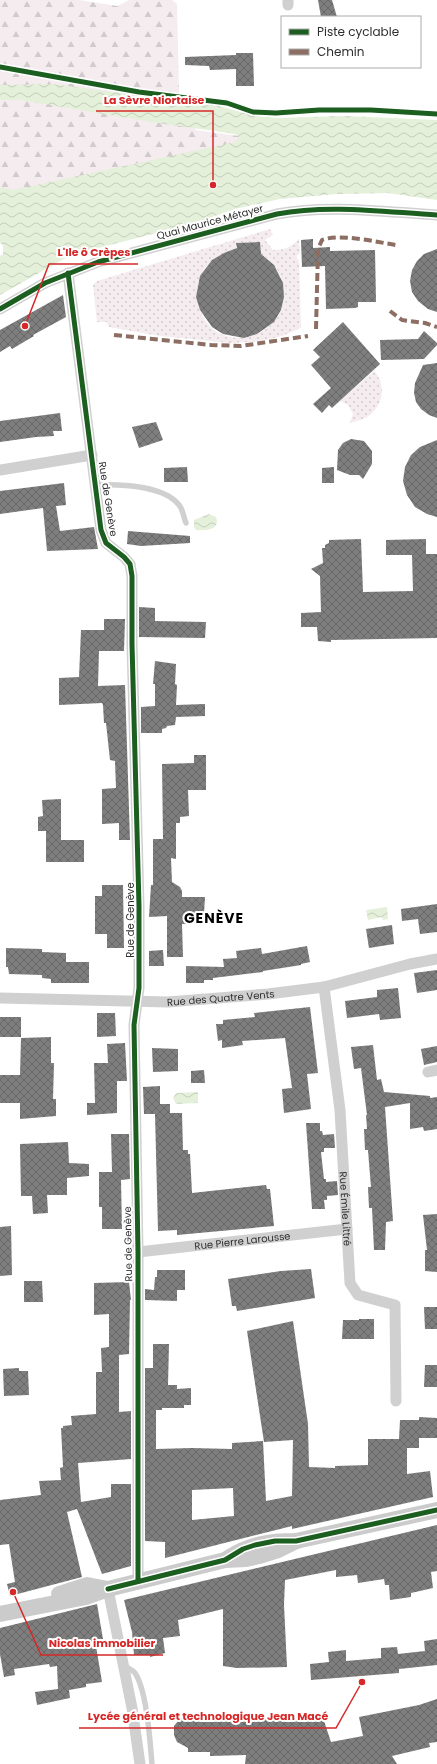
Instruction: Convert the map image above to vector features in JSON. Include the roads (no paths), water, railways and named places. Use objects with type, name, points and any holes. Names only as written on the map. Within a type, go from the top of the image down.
[{"type":"main road","points":[[0,1614],[29,1607],[63,1592],[87,1585],[108,1589],[225,1560],[246,1559],[259,1556],[278,1550],[296,1541],[437,1510]]},
{"type":"street","name":"Quai Maurice Métayer","points":[[0,309],[45,283],[98,262],[234,225],[290,212],[328,210],[437,215]]},
{"type":"street","name":"Rue de Genève","points":[[68,273],[102,530],[106,544],[124,557],[130,564],[132,576],[132,644],[139,906],[139,988],[134,1025],[138,1252],[138,1581]]},
{"type":"street","points":[[0,470],[92,455]]},
{"type":"street","name":"Rue des Quatre Vents","points":[[0,998],[168,1002],[268,994],[324,987],[410,964],[437,959]]},
{"type":"street","name":"Rue Émile Littré","points":[[324,987],[340,1110],[350,1283],[358,1295],[395,1305],[396,1401]]},
{"type":"street","name":"Rue Pierre Larousse","points":[[138,1252],[347,1229]]},
{"type":"street","points":[[108,1589],[134,1719],[140,1764]]},
{"type":"lane","points":[[96,485],[128,486],[160,493],[174,500],[180,508],[186,523]]},
{"type":"lane","points":[[124,1665],[134,1671],[140,1682],[152,1764]]},
{"type":"water","points":[[53,84],[219,106],[255,116],[278,118],[344,116],[437,120],[437,200],[388,193],[337,194],[280,199],[235,209],[181,228],[71,255],[0,295],[0,256],[3,254],[3,245],[0,243],[0,187],[13,190],[236,142],[239,137],[235,134],[151,122],[21,100],[0,100],[0,85]]},
{"type":"water","points":[[209,514],[216,517],[216,525],[208,530],[196,530],[194,527],[194,520]]},
{"type":"water","points":[[387,907],[388,919],[383,920],[382,917],[368,920],[366,910]]},
{"type":"water","points":[[198,1092],[198,1103],[176,1104],[173,1098],[176,1093]]},
{"type":"place","name":"La Sèvre Niortaise","points":[[213,185]]},
{"type":"place","name":"L'Ile ô Crèpes","points":[[25,326]]},
{"type":"place","name":"Nicolas immobilier","points":[[13,1592]]},
{"type":"place","name":"Lycée général et technologique Jean Macé","points":[[362,1682]]},
{"type":"district","name":"GENÈVE","points":[[214,918]]}]
